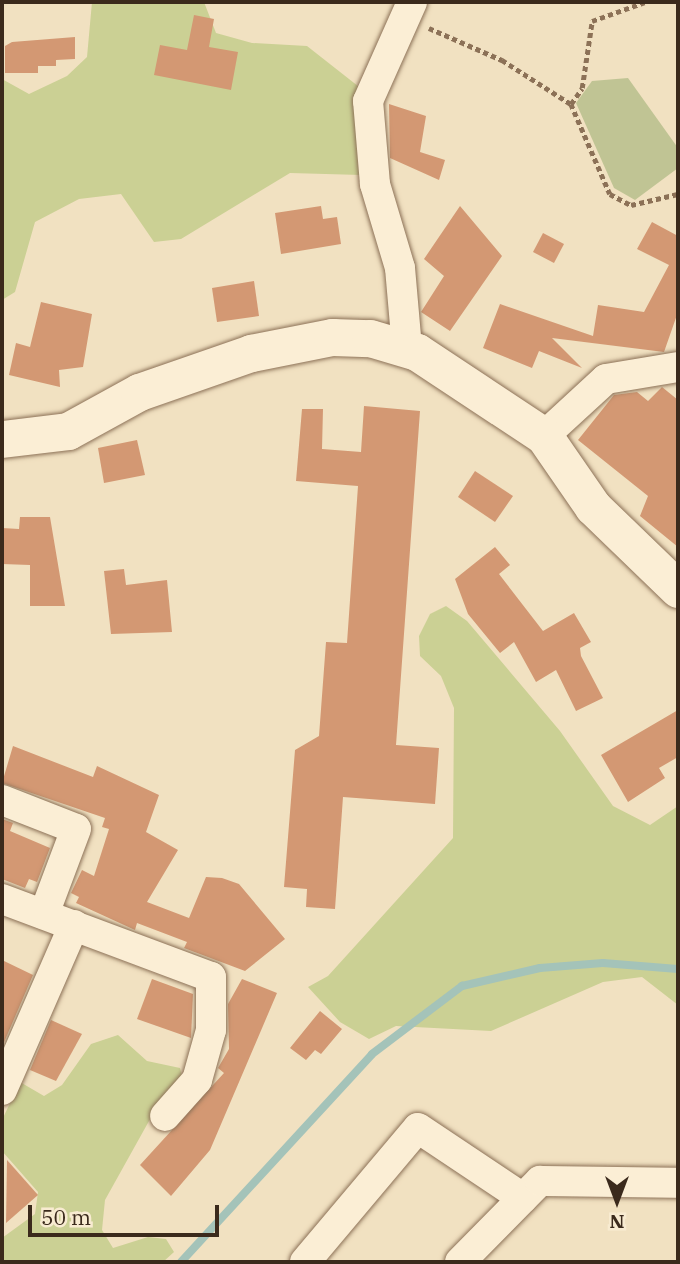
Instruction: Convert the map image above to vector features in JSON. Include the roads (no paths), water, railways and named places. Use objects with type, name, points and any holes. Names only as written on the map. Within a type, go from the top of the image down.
[{"type":"street","points":[[407,11],[369,101],[375,184],[400,268],[407,348]]},
{"type":"street","points":[[2,439],[68,431],[139,392],[276,347],[332,337],[407,348],[544,436],[593,507],[678,589]]},
{"type":"street","points":[[544,436],[606,379],[678,367]]},
{"type":"street","points":[[2,800],[76,829],[44,914]]},
{"type":"street","points":[[2,899],[211,977],[211,1030],[197,1080],[164,1116]]},
{"type":"street","points":[[2,1090],[74,925]]},
{"type":"street","points":[[305,1262],[418,1128],[523,1198]]},
{"type":"street","points":[[460,1262],[540,1181],[575,1177],[678,1183]]},
{"type":"waterway","points":[[181,1262],[372,1054],[462,986],[540,968],[603,963],[678,969]]}]
